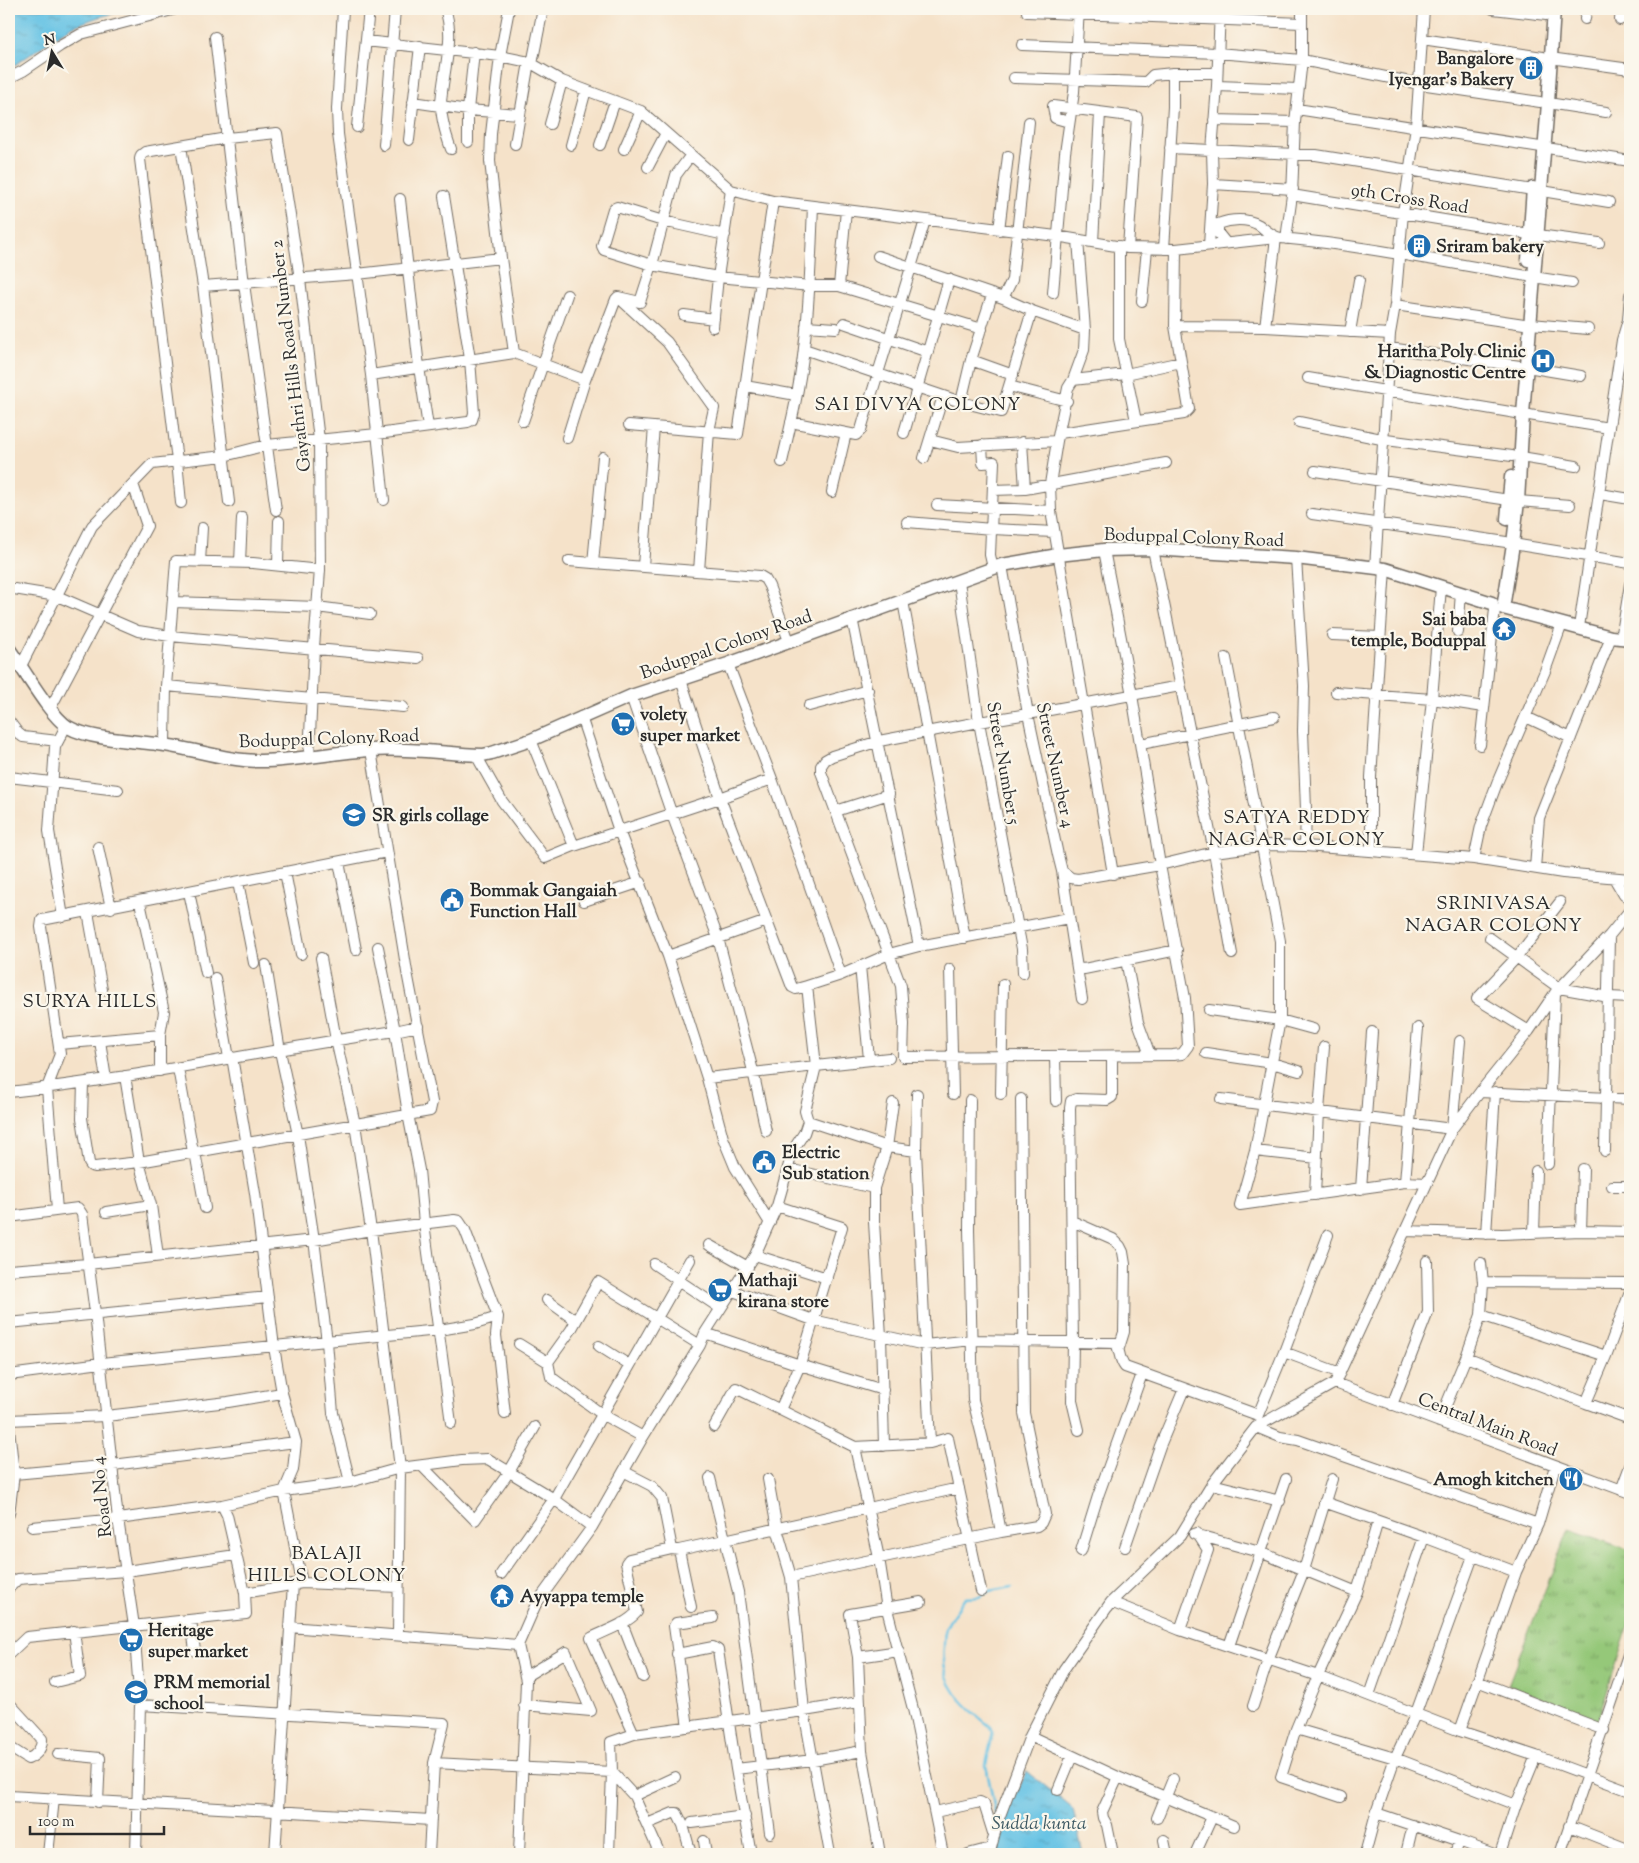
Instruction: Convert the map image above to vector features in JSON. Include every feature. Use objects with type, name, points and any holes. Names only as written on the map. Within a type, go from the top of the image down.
[{"type":"street","points":[[9,78],[24,71],[81,34],[176,9]]},
{"type":"street","points":[[342,9],[337,109],[338,134],[371,375],[384,500]]},
{"type":"street","points":[[357,127],[369,9]]},
{"type":"street","points":[[384,145],[395,9]]},
{"type":"street","points":[[445,9],[449,25],[441,105],[444,129],[451,149]]},
{"type":"street","points":[[509,9],[500,56],[490,134],[490,160],[500,258],[514,353]]},
{"type":"street","points":[[515,144],[519,114],[543,9]]},
{"type":"street","points":[[1209,245],[1220,9]]},
{"type":"street","points":[[1265,328],[1281,238],[1292,192],[1298,89],[1302,60],[1302,9]]},
{"type":"street","points":[[1371,850],[1372,777],[1380,637],[1378,523],[1380,481],[1390,334],[1395,305],[1402,213],[1416,127],[1424,9]]},
{"type":"street","points":[[1480,745],[1498,604],[1509,543],[1544,102],[1549,11],[1493,9]]},
{"type":"street","points":[[1620,20],[1621,9]]},
{"type":"street","points":[[1027,12],[1079,12],[1302,24]]},
{"type":"street","points":[[1053,293],[1056,236],[1075,81],[1079,12]]},
{"type":"street","points":[[215,37],[244,284],[276,510]]},
{"type":"street","points":[[1422,40],[1630,69]]},
{"type":"street","points":[[366,41],[474,52],[531,63],[562,81],[641,112],[731,190],[773,200],[1147,249],[1176,249],[1281,238],[1399,254],[1572,284]]},
{"type":"street","points":[[1022,45],[1217,53],[1302,60],[1420,84],[1606,112]]},
{"type":"street","points":[[408,140],[420,46]]},
{"type":"street","points":[[468,142],[468,110],[474,52]]},
{"type":"street","points":[[1164,249],[1173,73]]},
{"type":"street","points":[[1014,78],[1146,82],[1153,75],[1217,73]]},
{"type":"street","points":[[550,124],[562,81]]},
{"type":"street","points":[[1217,86],[1298,89]]},
{"type":"street","points":[[571,145],[586,90]]},
{"type":"street","points":[[600,145],[615,101]]},
{"type":"street","points":[[413,102],[468,110],[519,114]]},
{"type":"street","points":[[1070,122],[1055,118],[1053,106],[1071,110],[1137,117],[1123,247],[1119,339],[1136,421]]},
{"type":"street","points":[[1297,108],[1630,161]]},
{"type":"street","points":[[624,149],[641,112]]},
{"type":"street","points":[[1093,242],[1100,113]]},
{"type":"street","points":[[1214,120],[1296,122]]},
{"type":"street","points":[[961,402],[971,360],[982,329],[997,297],[1012,280],[1029,122]]},
{"type":"street","name":"Gayathri Hills Road Number 2","points":[[227,138],[277,133],[300,279],[319,440],[320,570],[309,757]]},
{"type":"street","points":[[648,167],[666,133]]},
{"type":"street","points":[[180,503],[177,461],[140,159],[141,154],[145,152],[227,138]]},
{"type":"street","points":[[180,146],[203,286],[229,502]]},
{"type":"street","points":[[1170,148],[1294,153],[1609,202]]},
{"type":"street","points":[[618,297],[640,302],[676,175],[691,155]]},
{"type":"street","points":[[999,230],[1008,156]]},
{"type":"street","name":"9th Cross Road","points":[[1213,184],[1292,192],[1402,213],[1599,243]]},
{"type":"street","points":[[684,315],[714,323],[718,277],[731,190]]},
{"type":"street","points":[[21,666],[92,526],[152,464],[224,456],[267,445],[377,434],[472,420],[474,413],[470,359],[444,196]]},
{"type":"street","points":[[400,199],[419,367],[428,427]]},
{"type":"street","points":[[630,425],[738,434],[773,200]]},
{"type":"street","points":[[782,462],[804,349],[810,286],[813,206]]},
{"type":"street","points":[[725,235],[614,208],[602,246],[604,250],[652,265],[718,277],[810,286],[839,286],[982,329]]},
{"type":"street","points":[[839,286],[846,210]]},
{"type":"street","points":[[791,422],[856,435],[861,430],[912,268],[925,220]]},
{"type":"street","points":[[1226,243],[1218,233],[1218,224],[1234,220],[1244,220],[1256,224],[1281,238]]},
{"type":"street","points":[[1078,240],[1085,330],[1084,350],[1073,380],[1068,388],[1050,484],[1054,532],[1113,874]]},
{"type":"street","points":[[1142,301],[1147,249]]},
{"type":"street","points":[[930,440],[958,447],[1022,442],[1184,414],[1189,409],[1175,326],[1176,249]]},
{"type":"street","points":[[878,256],[949,279],[1085,330]]},
{"type":"street","points":[[203,286],[357,274],[500,258]]},
{"type":"street","points":[[904,433],[949,279]]},
{"type":"street","points":[[1350,332],[1359,280]]},
{"type":"street","points":[[523,421],[567,295]]},
{"type":"street","points":[[1579,627],[1609,428],[1626,340],[1630,295]]},
{"type":"street","points":[[567,438],[585,380],[618,297]]},
{"type":"street","points":[[618,297],[667,342],[714,408],[709,431],[699,571]]},
{"type":"street","points":[[1395,305],[1527,324],[1588,329]]},
{"type":"street","points":[[804,349],[961,402],[1001,412],[1032,311]]},
{"type":"street","points":[[806,326],[840,325],[928,352]]},
{"type":"street","points":[[1175,326],[1390,334]]},
{"type":"street","points":[[1389,348],[1581,376]]},
{"type":"street","points":[[371,375],[514,353],[585,380]]},
{"type":"street","points":[[971,360],[1013,375]]},
{"type":"street","points":[[1073,380],[1126,374],[1181,362]]},
{"type":"street","points":[[1308,378],[1609,428]]},
{"type":"street","points":[[745,386],[796,395]]},
{"type":"street","points":[[1010,386],[1067,401]]},
{"type":"street","points":[[924,458],[943,396]]},
{"type":"street","points":[[1299,422],[1383,439],[1576,466]]},
{"type":"street","points":[[643,566],[654,427]]},
{"type":"street","points":[[832,492],[846,433]]},
{"type":"street","points":[[1022,442],[1025,489]]},
{"type":"street","name":"Street Number 4","points":[[982,445],[983,463],[994,462],[990,555],[997,566],[1062,872],[1082,999]]},
{"type":"street","points":[[593,563],[604,457]]},
{"type":"street","points":[[993,490],[1025,489],[1166,463]]},
{"type":"street","points":[[1315,471],[1513,500],[1570,505]]},
{"type":"street","points":[[50,709],[147,526],[133,484]]},
{"type":"street","points":[[1600,494],[1630,499]]},
{"type":"street","points":[[937,505],[1052,511]]},
{"type":"street","points":[[1312,514],[1630,563]]},
{"type":"street","points":[[240,562],[242,518]]},
{"type":"street","points":[[278,565],[279,521]]},
{"type":"street","points":[[907,522],[1054,532]]},
{"type":"street","points":[[200,562],[202,528]]},
{"type":"street","points":[[1153,549],[1214,852],[1232,954]]},
{"type":"street","name":"Boduppal Colony Road","points":[[9,649],[50,709],[66,726],[78,732],[164,745],[237,760],[262,761],[371,750],[420,750],[476,755],[492,754],[531,740],[631,696],[728,664],[997,566],[1058,555],[1104,550],[1153,549],[1296,558],[1380,568],[1562,624],[1621,638]]},
{"type":"street","points":[[1104,550],[1132,695],[1141,744],[1160,865],[1177,950],[1185,998],[1188,1046],[1182,1054],[902,1057],[904,1024],[902,986],[821,772],[821,766],[825,760],[879,741],[927,733],[979,722],[1084,704],[1132,695],[1180,686]]},
{"type":"street","points":[[1296,558],[1304,686],[1305,846]]},
{"type":"street","points":[[164,745],[166,686],[176,561],[240,562],[320,570]]},
{"type":"street","points":[[569,561],[760,576],[765,579],[789,641]]},
{"type":"street","name":"Street Number 5","points":[[959,581],[979,722],[1022,949],[1023,973]]},
{"type":"street","points":[[1535,868],[1539,818],[1571,738],[1621,638],[1630,584]]},
{"type":"street","points":[[1416,854],[1441,587]]},
{"type":"street","points":[[14,589],[57,596],[138,631],[170,636],[314,647],[418,658]]},
{"type":"street","points":[[1458,632],[1461,593]]},
{"type":"street","points":[[903,600],[965,938]]},
{"type":"street","points":[[173,602],[317,607],[370,614]]},
{"type":"street","points":[[852,618],[920,946]]},
{"type":"street","points":[[1474,859],[1481,826],[1545,671],[1562,624]]},
{"type":"street","points":[[1332,635],[1380,637]]},
{"type":"street","points":[[1226,658],[1280,941],[1280,1020],[1255,1151],[1240,1206],[1405,1182],[1428,1183]]},
{"type":"street","points":[[728,664],[772,778],[840,975]]},
{"type":"street","points":[[681,680],[720,798],[792,987],[796,989],[807,986],[840,975],[890,954],[920,946],[1070,918]]},
{"type":"street","points":[[166,686],[403,707]]},
{"type":"street","points":[[809,706],[868,690]]},
{"type":"street","points":[[1336,692],[1432,699],[1484,707]]},
{"type":"street","points":[[631,696],[671,812],[718,938],[753,1071],[766,1131]]},
{"type":"street","points":[[1141,744],[1274,717]]},
{"type":"street","points":[[1526,717],[1571,738]]},
{"type":"street","points":[[581,718],[619,830],[641,882],[668,956],[707,1078],[722,1138],[735,1167],[770,1222]]},
{"type":"street","points":[[9,721],[18,734],[23,737],[58,741]]},
{"type":"street","points":[[63,917],[48,831],[55,747],[66,726]]},
{"type":"street","points":[[531,740],[574,846]]},
{"type":"street","points":[[83,1083],[82,1118],[91,1166],[139,1162],[430,1110],[432,1102],[387,852],[371,750]]},
{"type":"street","points":[[476,755],[502,800],[545,858],[619,830],[720,798],[772,778]]},
{"type":"street","points":[[9,777],[118,790]]},
{"type":"street","points":[[836,811],[888,794]]},
{"type":"street","points":[[1062,872],[1071,878],[1078,879],[1160,865],[1214,852],[1263,846],[1305,846],[1474,859],[1563,873],[1630,879]]},
{"type":"street","points":[[98,847],[111,908]]},
{"type":"street","points":[[57,1210],[47,1088],[60,1054],[41,923],[44,919],[111,908],[387,852]]},
{"type":"street","points":[[339,862],[356,950]]},
{"type":"street","points":[[285,872],[301,954]]},
{"type":"street","points":[[1614,878],[1624,894],[1630,899]]},
{"type":"street","points":[[238,882],[254,963]]},
{"type":"street","points":[[584,901],[641,882]]},
{"type":"street","points":[[189,892],[206,973]]},
{"type":"street","points":[[140,902],[164,1012],[160,1035],[160,1071]]},
{"type":"street","points":[[1529,1031],[1477,998],[1517,957],[1560,902]]},
{"type":"street","points":[[733,1291],[813,1320],[925,1345],[972,1340],[1116,1343],[1125,1367],[1262,1419],[1338,1378],[1452,1129],[1529,1031],[1557,990],[1610,936],[1630,910]]},
{"type":"street","points":[[88,912],[102,990]]},
{"type":"street","points":[[668,956],[766,920]]},
{"type":"street","points":[[1605,1151],[1610,936]]},
{"type":"street","points":[[1490,938],[1517,957],[1557,990],[1630,998]]},
{"type":"street","points":[[378,947],[395,1031],[419,1170],[424,1223],[452,1423]]},
{"type":"street","points":[[1077,968],[1084,969],[1177,950]]},
{"type":"street","points":[[321,958],[336,1040],[355,1124],[371,1230],[400,1468],[398,1635]]},
{"type":"street","points":[[1126,960],[1138,1022],[1150,1055]]},
{"type":"street","points":[[266,966],[280,1051],[298,1135],[314,1240],[327,1342],[333,1413],[350,1482]]},
{"type":"street","points":[[860,966],[869,1060]]},
{"type":"street","points":[[950,969],[953,1094]]},
{"type":"street","points":[[216,978],[262,1244],[274,1347],[282,1393],[296,1442],[293,1470],[284,1491],[298,1584],[289,1627],[275,1854]]},
{"type":"street","points":[[1001,1094],[1003,984]]},
{"type":"street","points":[[519,1854],[526,1676],[518,1645],[536,1604],[592,1527],[625,1472],[643,1437],[700,1345],[705,1333],[755,1255],[778,1206],[793,1150],[804,1132],[808,1121],[805,1111],[816,1066],[807,986]]},
{"type":"street","points":[[1548,1164],[1557,990]]},
{"type":"street","points":[[1209,1010],[1280,1020],[1313,1030]]},
{"type":"street","points":[[9,1092],[106,1080],[418,1026]]},
{"type":"street","points":[[1405,1182],[1418,1028]]},
{"type":"street","points":[[1361,1189],[1372,1032]]},
{"type":"street","points":[[59,1044],[160,1035]]},
{"type":"street","points":[[100,1041],[106,1080]]},
{"type":"street","points":[[1452,1129],[1460,1041]]},
{"type":"street","points":[[1315,1195],[1324,1047]]},
{"type":"street","points":[[1206,1053],[1272,1063],[1299,1071]]},
{"type":"street","points":[[1055,1056],[1056,1101]]},
{"type":"street","points":[[1079,1430],[1072,1402],[1071,1101],[1076,1099],[1106,1100],[1112,1097],[1112,1056]]},
{"type":"street","points":[[707,1078],[753,1071],[889,1058]]},
{"type":"street","points":[[178,1068],[205,1208]]},
{"type":"street","points":[[125,1076],[139,1162],[151,1205],[158,1256]]},
{"type":"street","points":[[1480,1092],[1630,1099]]},
{"type":"street","points":[[1486,1234],[1495,1092]]},
{"type":"street","points":[[917,1094],[916,1152],[930,1443]]},
{"type":"street","points":[[791,1576],[1036,1526],[1041,1523],[1045,1514],[1024,1413],[1021,1099]]},
{"type":"street","points":[[1221,1099],[1452,1129]]},
{"type":"street","points":[[970,1100],[969,1230],[973,1400],[1001,1532]]},
{"type":"street","points":[[884,1446],[874,1188],[887,1147],[893,1103]]},
{"type":"street","points":[[808,1121],[887,1147],[916,1152]]},
{"type":"street","points":[[1255,1151],[1317,1158]]},
{"type":"street","points":[[788,1169],[874,1188]]},
{"type":"street","points":[[1581,1231],[1583,1170]]},
{"type":"street","points":[[1534,1233],[1536,1171]]},
{"type":"street","points":[[1612,1186],[1630,1186]]},
{"type":"street","points":[[106,1212],[151,1205]]},
{"type":"street","points":[[778,1206],[842,1227],[800,1365],[780,1410]]},
{"type":"street","name":"Road No 4","points":[[9,1216],[78,1208],[80,1210],[96,1313],[106,1416],[114,1464],[118,1519],[134,1626],[140,1705],[136,1854]]},
{"type":"street","points":[[9,1270],[88,1264],[262,1244],[314,1240],[424,1223],[459,1221],[465,1230],[498,1317],[496,1335],[504,1414]]},
{"type":"street","points":[[1072,1221],[1113,1239],[1123,1252],[1125,1264],[1124,1332],[1119,1348]]},
{"type":"street","points":[[1405,1231],[1486,1234],[1581,1231],[1630,1232]]},
{"type":"street","points":[[968,1854],[991,1852],[994,1836],[1030,1736],[1064,1669],[1111,1602],[1180,1536],[1212,1484],[1262,1419],[1284,1352],[1328,1235]]},
{"type":"street","points":[[709,1245],[748,1267]]},
{"type":"street","points":[[755,1255],[827,1278]]},
{"type":"street","points":[[501,1574],[554,1499],[690,1260]]},
{"type":"street","points":[[1392,1405],[1428,1312],[1427,1261]]},
{"type":"street","points":[[1439,1422],[1481,1315],[1483,1282],[1481,1263]]},
{"type":"street","points":[[654,1264],[720,1308]]},
{"type":"street","points":[[643,1437],[603,1415],[551,1377],[548,1362],[576,1321],[598,1282],[700,1345]]},
{"type":"street","points":[[1483,1282],[1630,1283]]},
{"type":"street","points":[[1586,1403],[1630,1292]]},
{"type":"street","points":[[9,1322],[268,1297]]},
{"type":"street","points":[[547,1300],[576,1321]]},
{"type":"street","points":[[1481,1315],[1606,1356]]},
{"type":"street","points":[[9,1375],[101,1363],[440,1330],[475,1324],[498,1317]]},
{"type":"street","points":[[705,1333],[800,1365],[883,1390]]},
{"type":"street","points":[[519,1344],[548,1362]]},
{"type":"street","points":[[598,1346],[629,1365]]},
{"type":"street","name":"Central Main Road","points":[[1284,1352],[1392,1405],[1626,1492]]},
{"type":"street","points":[[1466,1357],[1630,1419]]},
{"type":"street","points":[[1081,1551],[1098,1496],[1142,1374]]},
{"type":"street","points":[[714,1427],[736,1388],[854,1446],[930,1443],[948,1438],[981,1590]]},
{"type":"street","points":[[1125,1547],[1160,1446],[1184,1390]]},
{"type":"street","points":[[9,1420],[106,1416],[228,1402],[282,1393]]},
{"type":"street","points":[[422,1466],[475,1520],[509,1472],[535,1427]]},
{"type":"street","points":[[1256,1427],[1280,1437],[1298,1440],[1538,1524]]},
{"type":"street","points":[[9,1428],[14,1474],[9,1514]]},
{"type":"street","points":[[14,1474],[296,1442]]},
{"type":"street","points":[[854,1446],[880,1558],[887,1609],[914,1713],[943,1854]]},
{"type":"street","points":[[32,1527],[118,1519],[222,1505],[284,1491],[350,1482],[400,1468],[462,1460],[488,1459],[554,1499],[592,1527]]},
{"type":"street","points":[[1460,1731],[1516,1572],[1538,1524],[1555,1466]]},
{"type":"street","points":[[1626,1492],[1630,1466]]},
{"type":"street","points":[[625,1472],[652,1486],[662,1498],[691,1607]]},
{"type":"street","points":[[710,1478],[738,1592],[770,1833]]},
{"type":"street","points":[[768,1479],[778,1529],[791,1576],[804,1711],[830,1854]]},
{"type":"street","points":[[1229,1646],[1286,1479]]},
{"type":"street","points":[[1253,1706],[1268,1660],[1304,1570],[1332,1479]]},
{"type":"street","points":[[1212,1484],[1280,1501]]},
{"type":"street","points":[[634,1734],[591,1638],[622,1623],[637,1612],[626,1563],[627,1560],[724,1541],[959,1488]]},
{"type":"street","points":[[1324,1502],[1516,1572]]},
{"type":"street","points":[[9,1654],[27,1637],[246,1614],[245,1593],[227,1514],[222,1505]]},
{"type":"street","points":[[1341,1797],[1280,1777],[1296,1728],[1357,1592],[1378,1521]]},
{"type":"street","points":[[1180,1536],[1197,1533],[1260,1552],[1357,1592]]},
{"type":"street","points":[[1180,1630],[1208,1550],[1197,1533]]},
{"type":"street","points":[[1369,1695],[1424,1537]]},
{"type":"street","points":[[9,1588],[18,1579],[126,1571],[236,1555]]},
{"type":"street","points":[[1365,1854],[1376,1813],[1395,1758],[1416,1713],[1473,1556]]},
{"type":"street","points":[[245,1593],[298,1584],[398,1587]]},
{"type":"street","points":[[880,1854],[862,1751],[858,1657],[850,1614],[921,1602]]},
{"type":"street","points":[[1111,1602],[1180,1630],[1318,1676],[1460,1731],[1536,1756],[1630,1791]]},
{"type":"street","points":[[688,1727],[673,1630],[676,1624],[713,1618]]},
{"type":"street","points":[[191,1620],[195,1652]]},
{"type":"street","points":[[622,1623],[643,1678]]},
{"type":"street","points":[[289,1627],[518,1645]]},
{"type":"street","points":[[55,1682],[80,1676],[74,1632]]},
{"type":"street","points":[[677,1654],[713,1647],[718,1650],[751,1854]]},
{"type":"street","points":[[1560,1854],[1604,1730],[1630,1649]]},
{"type":"street","points":[[858,1657],[898,1651]]},
{"type":"street","points":[[524,1704],[591,1711],[566,1652],[526,1676]]},
{"type":"street","points":[[1477,1681],[1604,1730]]},
{"type":"street","points":[[608,1854],[612,1772],[610,1742],[634,1734],[859,1702]]},
{"type":"street","points":[[9,1703],[42,1739],[42,1746],[34,1756],[28,1759],[9,1747]]},
{"type":"street","points":[[140,1705],[284,1712],[444,1723],[434,1763],[429,1854]]},
{"type":"street","points":[[1296,1728],[1395,1758],[1516,1805]]},
{"type":"street","points":[[1030,1736],[1118,1777],[1234,1826]]},
{"type":"street","points":[[736,1769],[813,1760],[862,1751]]},
{"type":"street","points":[[58,1754],[100,1758],[98,1802]]},
{"type":"street","points":[[1058,1790],[1072,1756]]},
{"type":"street","points":[[1500,1854],[1516,1805],[1536,1756]]},
{"type":"street","points":[[434,1763],[612,1772],[634,1796],[660,1854]]},
{"type":"street","points":[[634,1796],[675,1777]]},
{"type":"street","points":[[1113,1854],[1107,1825],[1102,1812],[1118,1777]]},
{"type":"street","points":[[1157,1818],[1173,1779]]},
{"type":"street","points":[[9,1796],[431,1820]]},
{"type":"street","points":[[48,1854],[54,1799]]},
{"type":"street","points":[[935,1812],[980,1802],[986,1806],[994,1836]]},
{"type":"street","points":[[647,1824],[676,1813],[683,1825],[691,1854]]},
{"type":"street","points":[[1376,1813],[1494,1854]]},
{"type":"street","points":[[692,1823],[745,1816]]},
{"type":"street","points":[[1196,1852],[1212,1817]]},
{"type":"street","points":[[1406,1854],[1413,1825]]},
{"type":"street","points":[[1569,1826],[1613,1849],[1630,1850]]},
{"type":"street","points":[[1164,1840],[1167,1854]]},
{"type":"street","points":[[704,1841],[706,1854]]},
{"type":"street","points":[[1455,1854],[1459,1841]]},
{"type":"green space","points":[[1569,1529],[1630,1550],[1630,1621],[1598,1720],[1508,1685]]},
{"type":"water","points":[[9,9],[134,9],[99,17],[71,27],[15,65],[9,67]]},
{"type":"water","name":"Sudda kunta","points":[[1027,1771],[1073,1809],[1083,1854],[997,1854],[1000,1828]]},
{"type":"waterway","points":[[996,1816],[986,1765],[993,1732],[991,1727],[963,1702],[950,1683],[944,1660],[944,1637],[945,1630],[952,1616],[965,1598],[979,1597],[990,1591],[1012,1587]]},
{"type":"waterway","points":[[997,1854],[999,1837]]},
{"type":"place","name":"Bangalore Iyengar's Bakery","points":[[1531,68]]},
{"type":"place","name":"Sriram bakery","points":[[1419,246]]},
{"type":"place","name":"Haritha Poly Clinic & Diagnostic Centre","points":[[1543,361]]},
{"type":"place","name":"Sai baba temple, Boduppal","points":[[1504,629]]},
{"type":"place","name":"volety super market","points":[[623,724]]},
{"type":"place","name":"SR girls collage","points":[[354,815]]},
{"type":"place","name":"Bommak Gangaiah Function Hall","points":[[452,900]]},
{"type":"place","name":"Electric Sub station","points":[[764,1162]]},
{"type":"place","name":"Mathaji kirana store","points":[[720,1290]]},
{"type":"place","name":"Amogh kitchen","points":[[1571,1479]]},
{"type":"place","name":"Ayyappa temple","points":[[502,1596]]},
{"type":"place","name":"Heritage super market","points":[[131,1640]]},
{"type":"place","name":"PRM memorial school","points":[[136,1692]]},
{"type":"district","name":"SAI DIVYA COLONY","points":[[918,403]]},
{"type":"district","name":"SATYA REDDY NAGAR COLONY","points":[[1297,827]]},
{"type":"district","name":"SRINIVASA NAGAR COLONY","points":[[1494,913]]},
{"type":"district","name":"SURYA HILLS","points":[[90,1000]]},
{"type":"district","name":"BALAJI HILLS COLONY","points":[[327,1563]]}]
